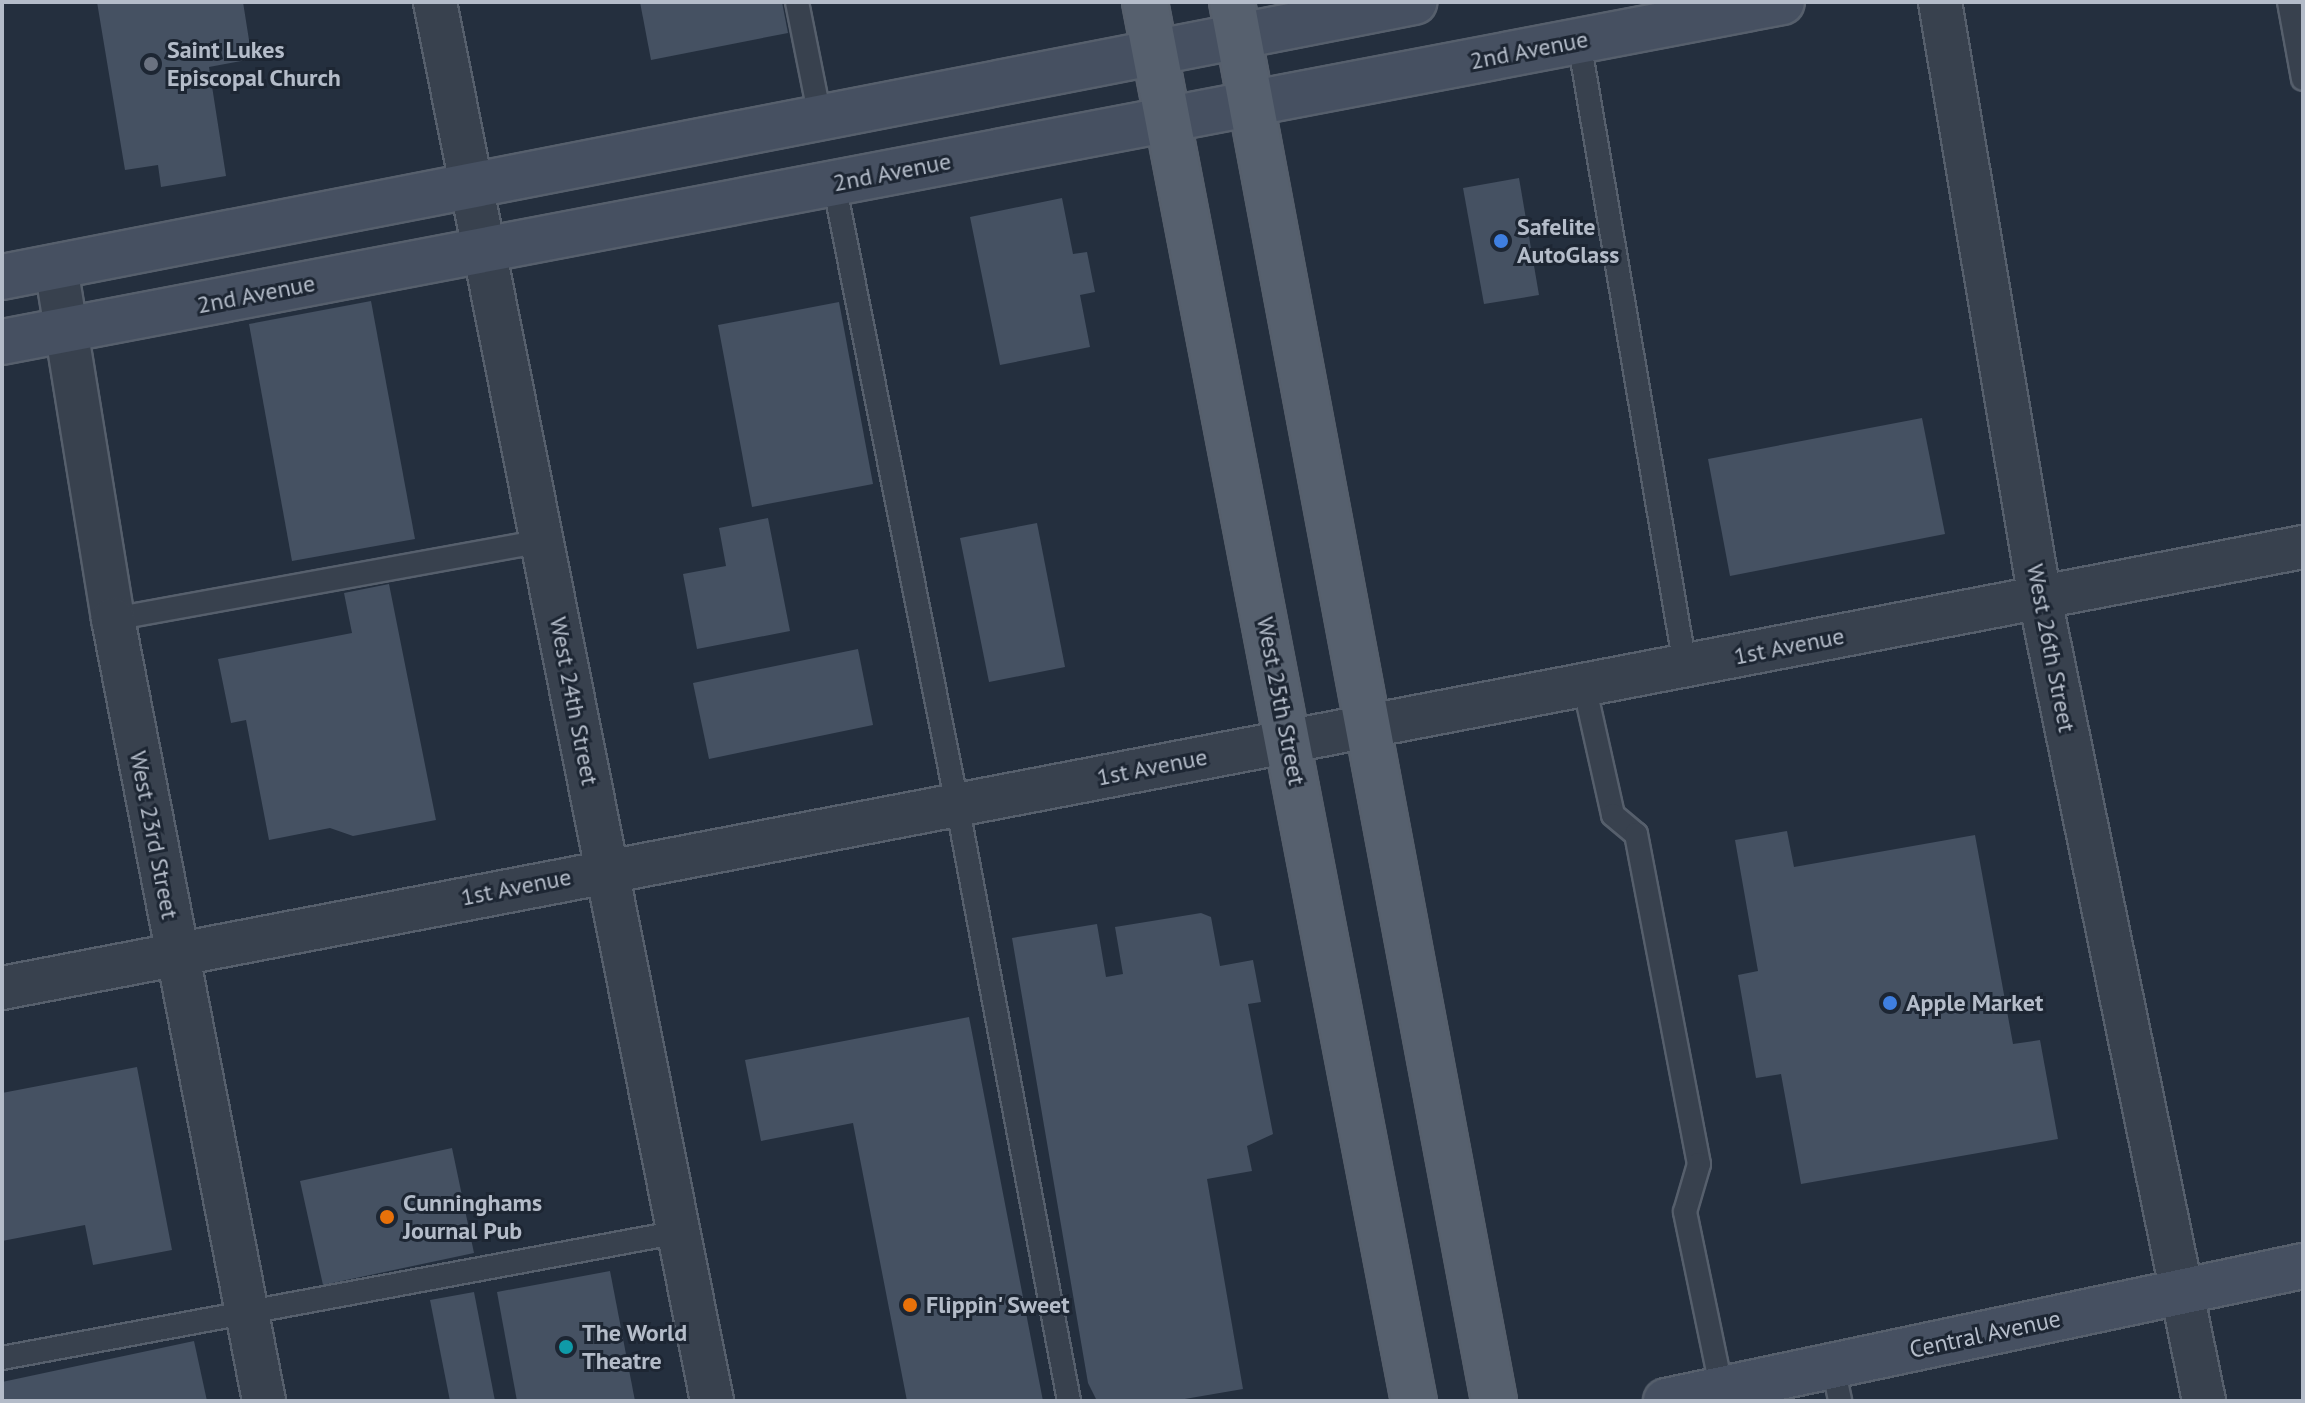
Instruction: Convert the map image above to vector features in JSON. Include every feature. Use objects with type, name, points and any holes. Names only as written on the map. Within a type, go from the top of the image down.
[{"type":"main road","name":"West 25th Street","points":[[1145,2],[1414,1401]]},
{"type":"main road","points":[[2,277],[1155,52],[1235,19],[1414,2]]},
{"type":"main road","name":"2nd Avenue","points":[[2,342],[1782,2]]},
{"type":"main road","points":[[1235,19],[1370,726],[1494,1401]]},
{"type":"main road","name":"Central Avenue","points":[[1666,1401],[1722,1391],[1836,1384],[2182,1290],[2303,1266]]},
{"type":"street","name":"West 24th Street","points":[[435,2],[712,1401]]},
{"type":"street","name":"West 26th Street","points":[[1940,2],[2040,599],[2204,1401]]},
{"type":"street","name":"West 23rd Street","points":[[56,267],[113,619],[264,1401]]},
{"type":"street","name":"1st Avenue","points":[[2,988],[2303,547]]},
{"type":"lane","points":[[797,2],[820,117]]},
{"type":"lane","points":[[2289,2],[2303,79]]},
{"type":"lane","points":[[1579,41],[1685,666]]},
{"type":"lane","points":[[834,183],[957,804],[1069,1401]]},
{"type":"lane","points":[[113,619],[542,541]]},
{"type":"lane","points":[[1584,685],[1613,815],[1636,834],[1699,1164],[1685,1212],[1722,1391]]},
{"type":"lane","points":[[2,1358],[679,1232]]},
{"type":"building","points":[[97,2],[243,2],[252,59],[209,67],[226,176],[161,187],[158,165],[125,170]]},
{"type":"building","points":[[640,2],[782,2],[788,33],[651,60]]},
{"type":"building","name":"Safelite AutoGlass","points":[[1519,178],[1539,295],[1484,304],[1463,188]]},
{"type":"building","points":[[1062,198],[1073,254],[1087,252],[1095,292],[1080,295],[1090,347],[1000,365],[970,217]]},
{"type":"building","points":[[371,301],[415,539],[292,561],[249,324]]},
{"type":"building","points":[[839,302],[873,484],[752,507],[718,325]]},
{"type":"building","points":[[1922,418],[1945,534],[1730,576],[1708,459]]},
{"type":"building","points":[[768,518],[790,631],[697,649],[683,574],[726,566],[719,528]]},
{"type":"building","points":[[1037,523],[1065,667],[989,682],[960,538]]},
{"type":"building","points":[[389,584],[436,820],[353,836],[330,828],[269,840],[246,720],[231,723],[218,659],[352,633],[344,593]]},
{"type":"building","points":[[858,649],[873,725],[709,759],[693,683]]},
{"type":"building","points":[[1787,831],[1794,867],[1975,835],[2013,1044],[2040,1040],[2058,1139],[1801,1184],[1781,1074],[1756,1078],[1738,975],[1758,971],[1735,840]]},
{"type":"building","points":[[1201,913],[1211,917],[1220,966],[1253,960],[1261,1002],[1248,1004],[1273,1134],[1247,1146],[1252,1171],[1207,1179],[1243,1389],[1173,1401],[1097,1401],[1088,1383],[1012,938],[1097,924],[1106,977],[1123,974],[1115,927]]},
{"type":"building","points":[[969,1017],[1043,1401],[907,1401],[853,1123],[761,1141],[745,1060]]},
{"type":"building","points":[[137,1067],[172,1250],[93,1265],[85,1225],[2,1241],[2,1093]]},
{"type":"building","name":"Cunninghams Journal Pub","points":[[452,1148],[474,1253],[323,1285],[300,1181]]},
{"type":"building","name":"The World Theatre","points":[[610,1271],[635,1401],[517,1401],[497,1292]]},
{"type":"building","points":[[474,1292],[495,1401],[450,1401],[430,1300]]},
{"type":"building","points":[[194,1341],[207,1401],[3,1401],[2,1382]]},
{"type":"place","name":"Saint Lukes Episcopal Church","points":[[151,64]]},
{"type":"place","name":"Safelite AutoGlass","points":[[1501,241]]},
{"type":"place","name":"Apple Market","points":[[1890,1003]]},
{"type":"place","name":"Cunninghams Journal Pub","points":[[387,1217]]},
{"type":"place","name":"Flippin' Sweet","points":[[910,1305]]},
{"type":"place","name":"The World Theatre","points":[[566,1347]]}]
